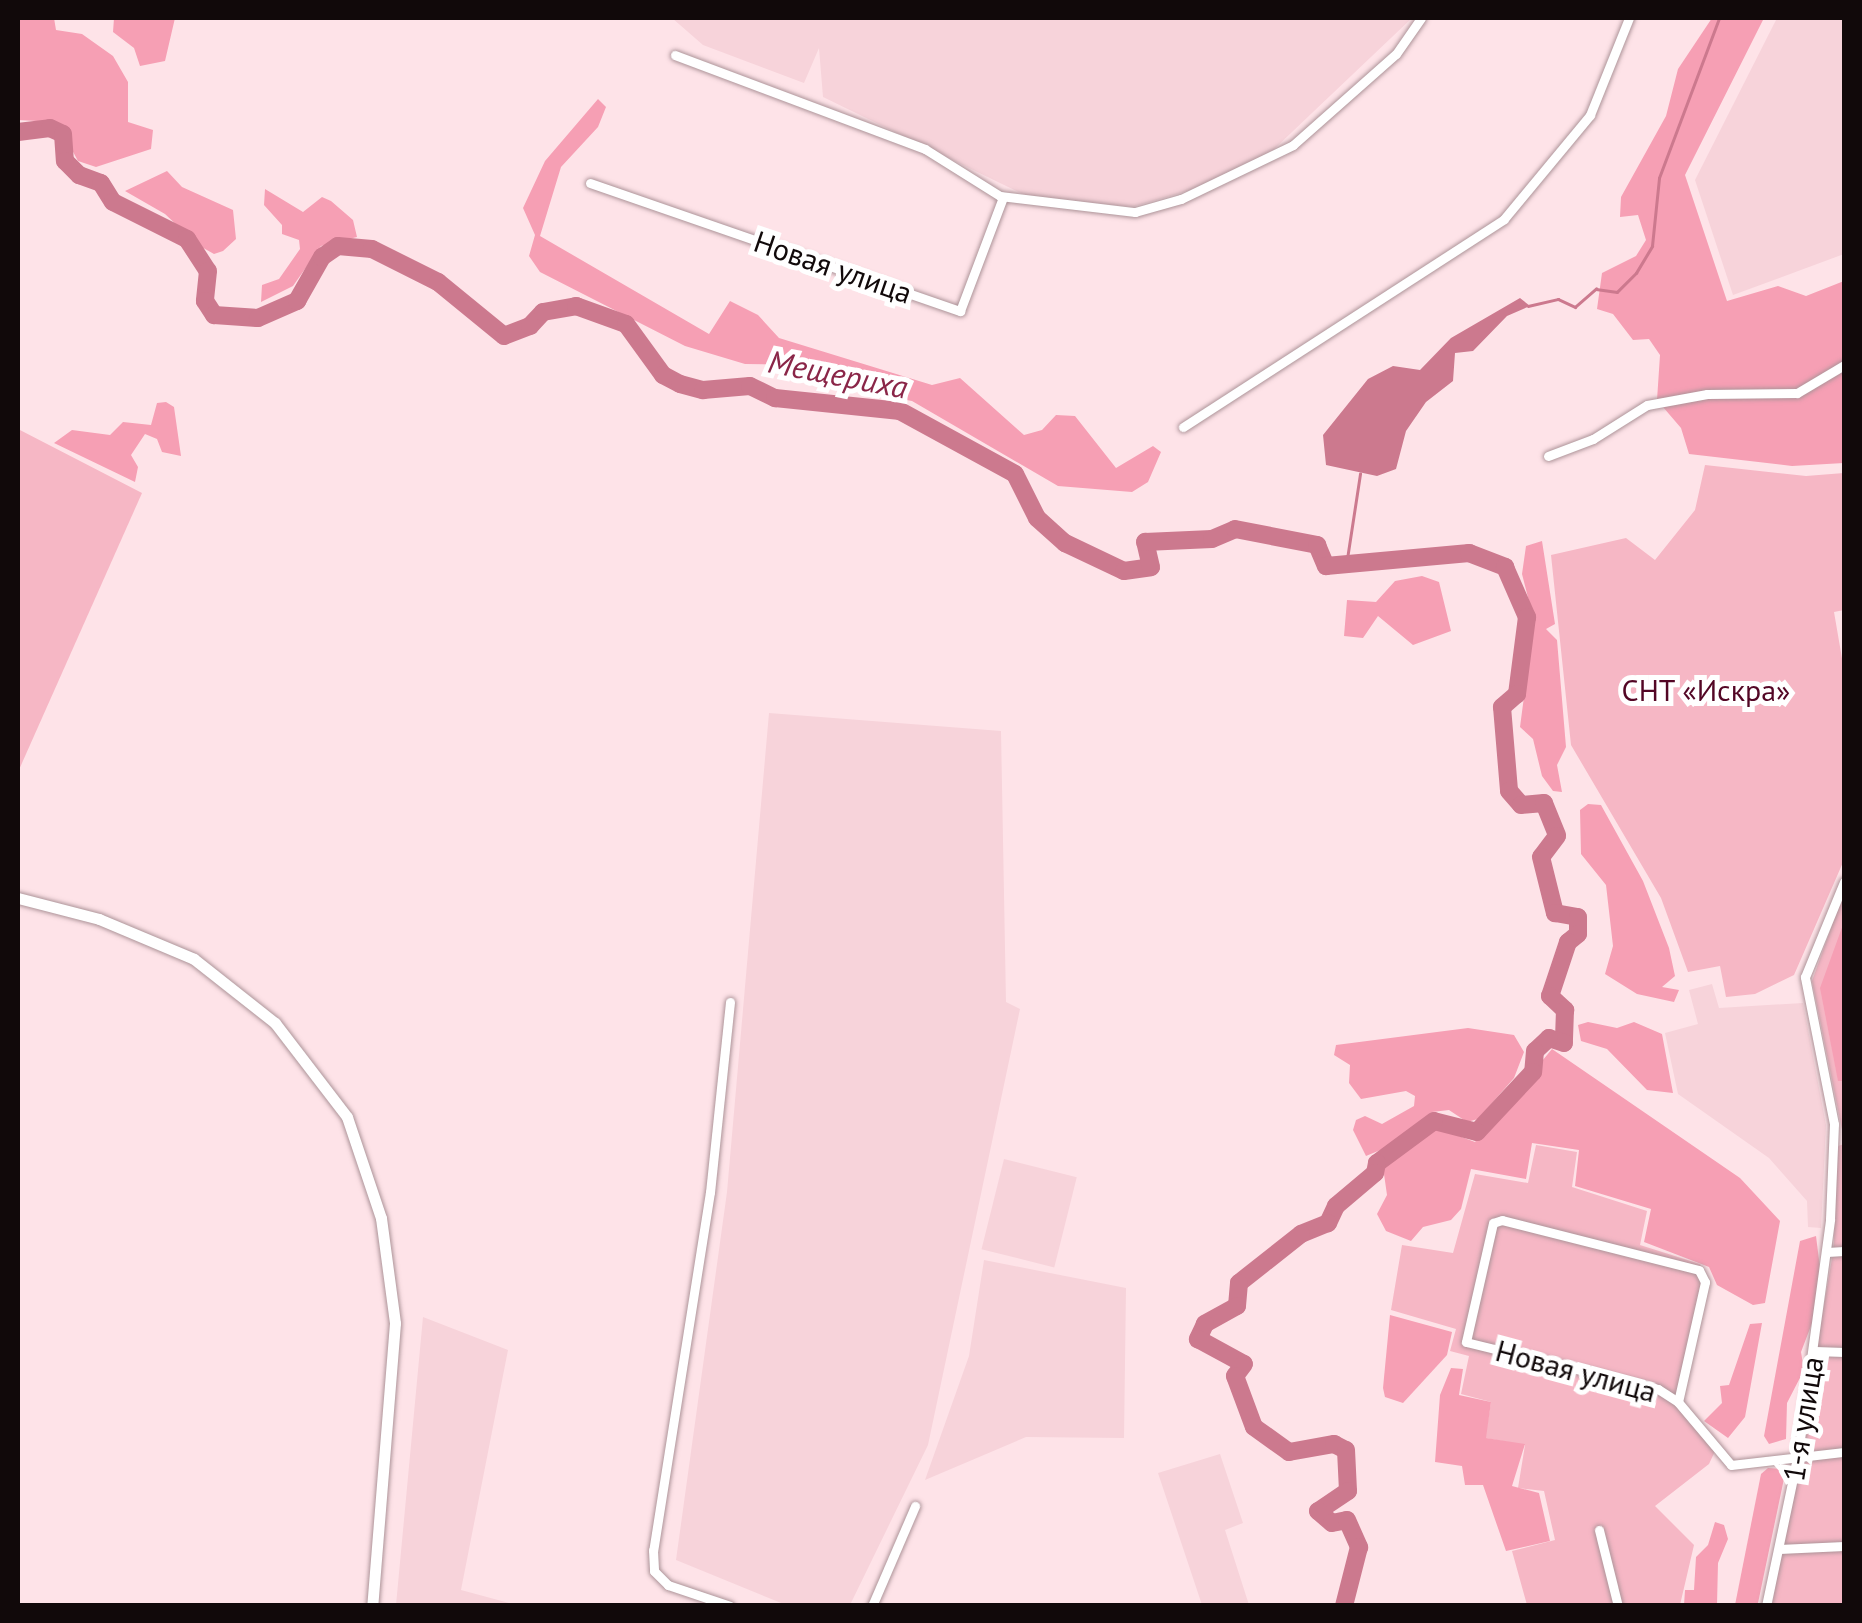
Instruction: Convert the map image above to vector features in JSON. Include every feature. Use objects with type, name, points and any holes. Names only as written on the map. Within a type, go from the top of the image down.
[{"type":"street","points":[[675,55],[924,149],[1003,197],[1134,212],[1181,200],[1293,145],[1396,54],[1421,18]]},
{"type":"street","points":[[1182,427],[1504,218],[1590,116],[1629,18]]},
{"type":"street","name":"Новая улица","points":[[590,183],[960,312],[1003,197]]},
{"type":"street","points":[[1548,456],[1593,438],[1647,406],[1678,404],[1708,394],[1797,393],[1844,365]]},
{"type":"street","name":"1-я улица","points":[[1766,1606],[1798,1454],[1828,1252],[1834,1124],[1805,977],[1844,882]]},
{"type":"street","points":[[18,898],[99,920],[194,959],[274,1023],[347,1117],[381,1218],[394,1323],[372,1606]]},
{"type":"street","points":[[730,1002],[710,1192],[654,1570],[668,1586],[730,1606]]},
{"type":"street","name":"Новая улица","points":[[1678,1402],[1705,1282],[1699,1270],[1502,1220],[1493,1223],[1466,1342],[1631,1381],[1678,1402],[1731,1465],[1798,1454]]},
{"type":"street","points":[[1828,1252],[1844,1251]]},
{"type":"street","points":[[1814,1351],[1844,1352]]},
{"type":"street","points":[[1798,1454],[1844,1452]]},
{"type":"street","points":[[872,1606],[915,1506]]},
{"type":"street","points":[[1599,1530],[1618,1606]]},
{"type":"street","points":[[1780,1550],[1844,1546]]},
{"type":"shaded area","points":[[18,18],[54,18],[56,30],[82,34],[113,56],[128,82],[128,122],[153,130],[151,149],[96,167],[78,161],[57,122],[18,120]]},
{"type":"shaded area","points":[[114,18],[175,18],[165,61],[140,66],[134,48],[113,32]]},
{"type":"shaded area","points":[[672,18],[1412,18],[1272,151],[1215,183],[1132,207],[1027,196],[823,97],[819,48],[804,83],[703,45]]},
{"type":"shaded area","points":[[1712,18],[1764,18],[1685,175],[1727,301],[1778,286],[1806,296],[1844,281],[1844,463],[1792,466],[1689,454],[1681,428],[1657,400],[1660,355],[1649,339],[1633,340],[1613,314],[1597,309],[1602,273],[1636,256],[1646,240],[1638,215],[1620,217],[1621,197],[1666,116],[1678,69]]},
{"type":"shaded area","points":[[1777,18],[1844,18],[1844,254],[1733,295],[1695,180]]},
{"type":"shaded area","points":[[598,99],[606,107],[598,127],[561,167],[540,236],[709,334],[730,301],[758,315],[779,338],[932,385],[960,378],[1024,435],[1042,430],[1056,415],[1075,416],[1116,468],[1153,446],[1161,452],[1148,482],[1132,492],[1058,486],[912,401],[838,388],[803,365],[745,364],[685,346],[540,272],[529,256],[535,235],[523,208],[545,161]]},
{"type":"shaded area","points":[[167,171],[182,187],[233,210],[236,239],[223,251],[214,254],[198,245],[165,214],[125,191]]},
{"type":"shaded area","points":[[265,189],[303,212],[322,197],[331,201],[353,220],[357,237],[321,246],[293,286],[261,302],[262,285],[279,279],[300,249],[299,240],[282,234],[282,225],[264,205]]},
{"type":"shaded area","points":[[1520,298],[1530,306],[1507,316],[1473,351],[1455,353],[1453,381],[1426,402],[1406,431],[1396,469],[1377,476],[1326,465],[1323,435],[1368,379],[1393,366],[1420,370],[1451,338]]},
{"type":"shaded area","points":[[166,402],[174,407],[181,456],[162,452],[157,439],[145,434],[131,455],[138,467],[135,482],[54,443],[72,430],[110,435],[123,422],[151,425],[157,403]]},
{"type":"shaded area","points":[[1542,541],[1555,624],[1546,629],[1557,640],[1566,747],[1557,765],[1562,792],[1553,791],[1542,776],[1533,739],[1520,727],[1534,621],[1522,574],[1526,546]]},
{"type":"shaded area","points":[[1422,576],[1439,582],[1451,631],[1413,645],[1378,616],[1363,638],[1344,636],[1347,600],[1376,602],[1395,581]]},
{"type":"shaded area","points":[[769,713],[1001,731],[1006,1002],[1020,1009],[928,1445],[850,1605],[786,1605],[676,1560],[727,1192]]},
{"type":"shaded area","points":[[1588,804],[1601,805],[1643,881],[1669,948],[1675,976],[1662,987],[1679,990],[1674,1002],[1637,994],[1605,974],[1613,946],[1606,885],[1581,854],[1580,810]]},
{"type":"shaded area","points":[[1844,922],[1844,1081],[1838,1081],[1820,988]]},
{"type":"shaded area","points":[[1712,984],[1719,1008],[1803,1003],[1826,1125],[1821,1228],[1808,1227],[1807,1201],[1769,1158],[1678,1094],[1665,1033],[1698,1024],[1689,990]]},
{"type":"shaded area","points":[[1588,1022],[1617,1028],[1634,1022],[1662,1034],[1673,1093],[1647,1090],[1607,1049],[1581,1041],[1578,1025]]},
{"type":"shaded area","points":[[1468,1028],[1514,1035],[1524,1052],[1514,1078],[1478,1119],[1467,1122],[1449,1110],[1432,1112],[1390,1146],[1366,1156],[1353,1130],[1356,1120],[1365,1116],[1382,1124],[1414,1106],[1415,1096],[1406,1091],[1361,1099],[1349,1083],[1350,1065],[1334,1055],[1336,1045]]},
{"type":"shaded area","points":[[1552,1049],[1740,1178],[1780,1221],[1765,1303],[1753,1305],[1717,1285],[1709,1267],[1644,1242],[1651,1209],[1575,1186],[1579,1150],[1532,1143],[1526,1179],[1471,1169],[1461,1209],[1451,1220],[1423,1227],[1411,1241],[1386,1231],[1377,1214],[1387,1195],[1383,1167],[1435,1127],[1475,1142]]},
{"type":"shaded area","points":[[1004,1159],[1077,1177],[1054,1267],[982,1249]]},
{"type":"shaded area","points":[[1816,1236],[1820,1268],[1814,1318],[1801,1352],[1804,1370],[1787,1403],[1786,1439],[1769,1444],[1764,1436],[1800,1241]]},
{"type":"shaded area","points":[[984,1260],[1126,1288],[1124,1438],[1026,1437],[925,1480],[969,1356]]},
{"type":"shaded area","points":[[1390,1315],[1452,1332],[1447,1355],[1403,1403],[1385,1397],[1383,1388]]},
{"type":"shaded area","points":[[423,1317],[508,1350],[461,1590],[517,1605],[396,1605]]},
{"type":"shaded area","points":[[1762,1323],[1745,1417],[1728,1438],[1704,1421],[1722,1403],[1720,1386],[1729,1385],[1750,1324]]},
{"type":"shaded area","points":[[1451,1368],[1463,1369],[1459,1395],[1491,1402],[1486,1438],[1525,1444],[1512,1486],[1539,1493],[1550,1541],[1506,1551],[1483,1485],[1465,1485],[1462,1466],[1435,1462],[1440,1395]]},
{"type":"shaded area","points":[[1220,1454],[1243,1523],[1225,1530],[1249,1605],[1202,1605],[1158,1473]]},
{"type":"shaded area","points":[[1768,1468],[1786,1469],[1758,1603],[1735,1605],[1761,1474]]},
{"type":"shaded area","points":[[1715,1522],[1724,1525],[1728,1539],[1718,1563],[1717,1605],[1684,1605],[1685,1590],[1694,1590],[1696,1557],[1708,1545]]},
{"type":"green space","points":[[18,429],[142,493],[18,772]]},
{"type":"green space","name":"СНТ «Искра»","points":[[1705,465],[1806,476],[1844,473],[1844,610],[1834,612],[1844,670],[1844,860],[1794,975],[1755,994],[1726,997],[1720,966],[1688,972],[1661,898],[1571,745],[1551,555],[1626,538],[1655,560],[1695,510]]},
{"type":"green space","points":[[1844,892],[1844,1134],[1843,1135],[1812,981]]},
{"type":"green space","points":[[1844,1144],[1844,1605],[1772,1606],[1834,1247],[1835,1147]]},
{"type":"green space","points":[[1536,1145],[1577,1152],[1572,1187],[1647,1211],[1640,1245],[1700,1264],[1709,1280],[1678,1397],[1716,1449],[1709,1464],[1655,1506],[1694,1545],[1680,1605],[1527,1605],[1512,1551],[1555,1540],[1544,1491],[1518,1488],[1525,1445],[1485,1438],[1491,1402],[1461,1394],[1469,1356],[1450,1351],[1456,1329],[1391,1310],[1402,1245],[1453,1253],[1475,1174],[1528,1183]]},
{"type":"waterway","points":[[1528,306],[1558,299],[1575,307],[1596,289],[1617,292],[1636,273],[1652,246],[1659,178],[1719,18]]},
{"type":"waterway","name":"Мещериха","points":[[18,132],[50,128],[63,134],[65,161],[79,175],[101,183],[113,202],[187,239],[208,271],[205,301],[214,315],[258,318],[297,301],[322,257],[338,246],[372,249],[438,282],[504,336],[530,326],[543,312],[576,306],[626,324],[663,375],[680,384],[703,390],[750,386],[775,398],[900,411],[1015,474],[1037,518],[1065,543],[1124,571],[1151,567],[1145,542],[1212,539],[1235,529],[1317,545],[1326,566],[1469,553],[1505,567],[1527,617],[1517,694],[1502,707],[1509,791],[1521,805],[1544,803],[1557,836],[1541,857],[1555,913],[1578,917],[1578,934],[1568,942],[1550,996],[1565,1010],[1564,1043],[1549,1038],[1535,1051],[1533,1072],[1477,1132],[1434,1121],[1377,1163],[1375,1173],[1336,1206],[1328,1223],[1301,1234],[1239,1283],[1237,1306],[1205,1324],[1198,1339],[1244,1364],[1235,1376],[1254,1427],[1289,1452],[1334,1444],[1346,1450],[1348,1491],[1318,1511],[1332,1523],[1347,1520],[1359,1547],[1344,1606]]},
{"type":"waterway","points":[[1347,559],[1360,474]]}]
